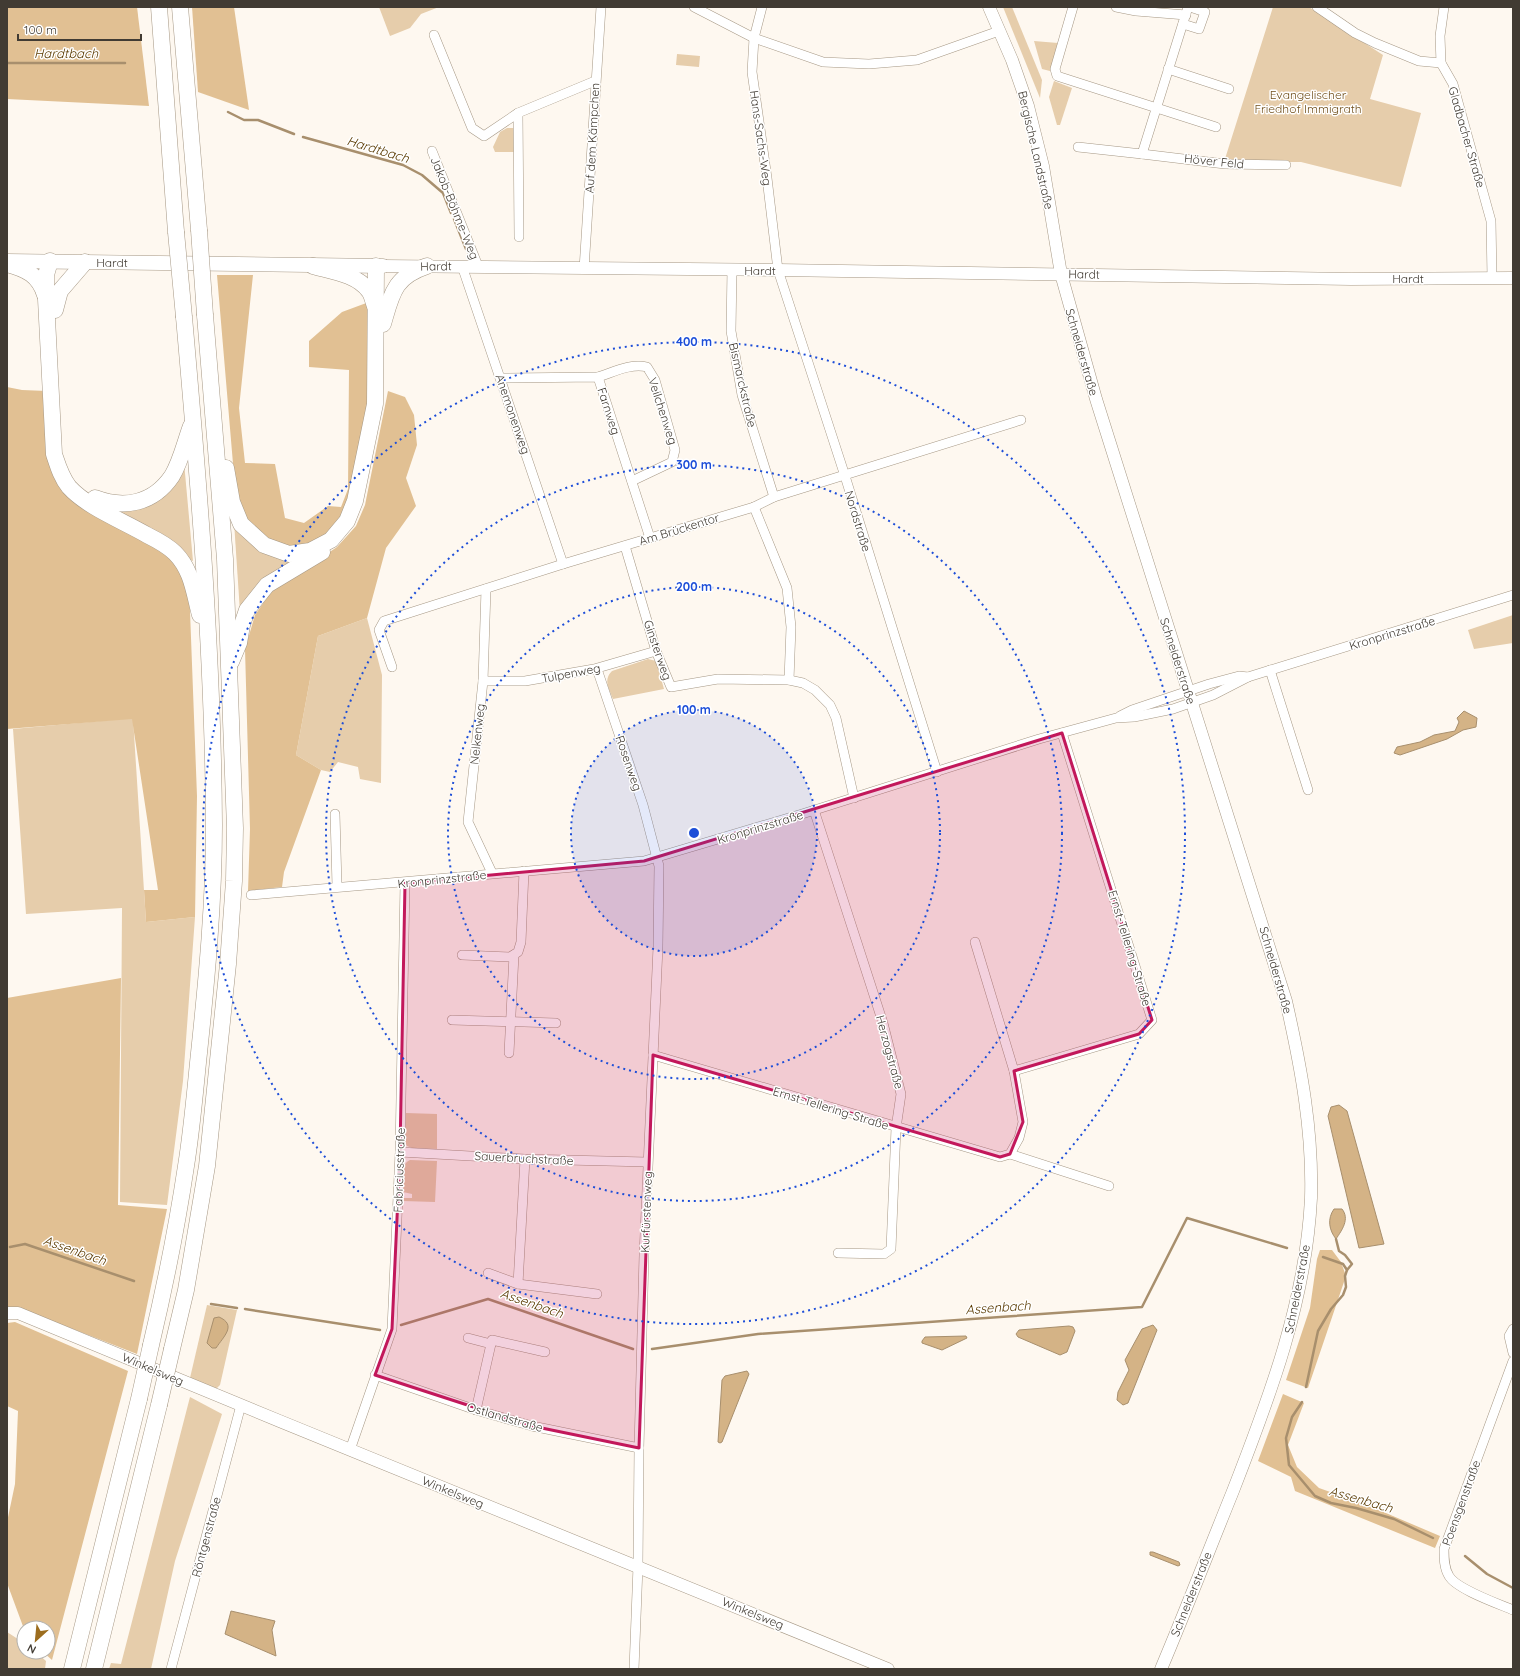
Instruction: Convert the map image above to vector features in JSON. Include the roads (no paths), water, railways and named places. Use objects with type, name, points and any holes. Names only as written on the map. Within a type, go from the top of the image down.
[{"type":"highway","points":[[72,1669],[166,1285],[187,1164],[208,962],[211,909],[214,827],[211,661],[159,7]]},
{"type":"highway","points":[[94,1669],[186,1290],[207,1166],[234,881],[235,828],[225,559],[180,7]]},
{"type":"highway","points":[[50,261],[54,454],[59,470],[69,486],[83,499],[162,543],[175,553],[185,566],[193,583],[211,661]]},
{"type":"highway","points":[[51,305],[60,290],[85,262]]},
{"type":"highway","points":[[7,264],[19,267],[32,273],[41,284],[51,305],[60,455],[63,469],[69,478],[86,495],[109,503],[122,504],[135,502],[150,497],[172,476],[193,421]]},
{"type":"highway","points":[[313,266],[344,274],[357,281],[369,291],[376,308]]},
{"type":"highway","points":[[213,424],[227,470],[232,502],[241,524],[264,545],[289,554],[310,551],[331,540],[347,521],[356,502],[375,404],[376,308],[380,266]]},
{"type":"highway","points":[[229,665],[239,643],[242,625],[247,610],[267,585],[335,545],[352,524],[361,503],[381,400],[383,324],[380,266]]},
{"type":"highway","points":[[383,324],[390,300],[400,282],[411,271],[427,266]]},
{"type":"main road","name":"Bergische Landstraße","points":[[989,7],[1012,60],[1028,106],[1043,166],[1061,274]]},
{"type":"main road","name":"Hardt","points":[[7,261],[313,266],[478,266],[584,269],[732,269],[1351,279],[1513,278]]},
{"type":"main road","name":"Schneiderstraße","points":[[1061,274],[1096,398],[1286,1001],[1305,1093],[1310,1151],[1311,1198],[1306,1249],[1299,1291],[1280,1364],[1244,1464],[1162,1669]]},
{"type":"main road","name":"Winkelsweg","points":[[13,1313],[888,1669]]},
{"type":"street","name":"Auf dem Kämpchen","points":[[584,269],[594,130],[595,81],[602,7]]},
{"type":"street","points":[[694,7],[754,38],[824,62],[869,64],[917,60],[999,31]]},
{"type":"street","name":"Hans-Sachs-Weg","points":[[762,7],[754,38],[752,72],[761,131],[778,270]]},
{"type":"street","points":[[1073,7],[1055,69],[1057,76],[1216,127]]},
{"type":"street","points":[[1116,7],[1136,11],[1187,13],[1142,154]]},
{"type":"street","points":[[1317,7],[1355,32],[1375,43],[1419,61],[1441,63],[1440,36],[1444,7]]},
{"type":"street","points":[[434,35],[472,128],[484,136],[518,113],[595,81]]},
{"type":"street","name":"Gladbacher Straße","points":[[1441,63],[1453,84],[1491,221],[1492,278]]},
{"type":"street","points":[[1168,69],[1229,89]]},
{"type":"street","points":[[518,113],[519,237]]},
{"type":"street","name":"Höver Feld","points":[[1078,147],[1225,164],[1286,165]]},
{"type":"street","name":"Jakob-Böhme-Weg","points":[[432,151],[478,266]]},
{"type":"street","name":"Anemonenweg","points":[[462,266],[563,564]]},
{"type":"street","name":"Bismarckstraße","points":[[732,269],[731,331],[742,395],[774,496]]},
{"type":"street","name":"Nordstraße","points":[[778,270],[845,476],[937,772]]},
{"type":"street","name":"Veilchenweg","points":[[598,377],[621,369],[639,365],[647,367],[655,380],[675,450],[672,462],[632,481]]},
{"type":"street","name":"Farnweg","points":[[501,378],[598,377],[650,538]]},
{"type":"street","name":"Am Brückentor","points":[[392,667],[379,630],[381,623],[563,564],[754,507],[774,496],[845,476],[1021,420]]},
{"type":"street","points":[[754,507],[787,588],[791,627],[789,680],[803,684],[815,690],[830,706],[836,718],[854,798]]},
{"type":"street","name":"Ginsterweg","points":[[625,546],[656,651],[671,687],[718,679],[789,680]]},
{"type":"street","name":"Nelkenweg","points":[[486,589],[483,681],[468,822],[492,873]]},
{"type":"street","name":"Kronprinzstraße","points":[[251,895],[337,886],[405,883],[492,873],[600,866],[644,861],[854,798],[1039,739],[1116,718],[1132,710],[1190,697],[1239,676],[1248,677],[1513,595]]},
{"type":"street","name":"Tulpenweg","points":[[483,681],[525,682],[597,669],[656,651]]},
{"type":"street","name":"Rosenweg","points":[[597,669],[643,805],[656,858]]},
{"type":"street","points":[[1270,670],[1308,790]]},
{"type":"street","name":"Ernst-Tellering-Straße","points":[[1014,1070],[1139,1034],[1152,1020],[1062,733]]},
{"type":"street","name":"Herzogstraße","points":[[814,810],[885,1030],[901,1094],[896,1128],[891,1249],[884,1254],[838,1253]]},
{"type":"street","points":[[335,814],[337,886]]},
{"type":"street","name":"Kurfürstenweg","points":[[634,1669],[638,1566],[639,1448],[647,1162],[658,947],[659,866],[656,858]]},
{"type":"street","points":[[510,1053],[514,955],[521,942],[524,871]]},
{"type":"street","name":"Fabriciusstraße","points":[[350,1450],[392,1329],[400,1152],[405,883]]},
{"type":"street","points":[[975,942],[1014,1070],[1023,1122],[1019,1138],[1010,1154]]},
{"type":"street","points":[[462,955],[510,957],[514,955]]},
{"type":"street","points":[[452,1020],[556,1023]]},
{"type":"street","name":"Ernst-Tellering-Straße","points":[[653,1055],[896,1128],[1000,1157],[1010,1154],[1109,1186]]},
{"type":"street","name":"Sauerbruchstraße","points":[[400,1152],[525,1159],[647,1162]]},
{"type":"street","points":[[518,1284],[525,1159]]},
{"type":"street","points":[[488,1273],[518,1284],[598,1294]]},
{"type":"street","points":[[1513,1329],[1509,1336],[1513,1353]]},
{"type":"street","points":[[468,1338],[491,1344]]},
{"type":"street","points":[[476,1410],[492,1340],[545,1352]]},
{"type":"street","name":"Poensgenstraße","points":[[1513,1361],[1444,1549],[1444,1565],[1450,1578],[1472,1592],[1513,1610]]},
{"type":"street","name":"Ostlandstraße","points":[[375,1375],[476,1410],[532,1426],[639,1448]]},
{"type":"street","name":"Röntgenstraße","points":[[171,1669],[241,1405]]},
{"type":"waterway","name":"Hardtbach","points":[[7,63],[125,63]]},
{"type":"waterway","name":"Hardtbach","points":[[228,112],[244,120],[258,120],[294,134]]},
{"type":"waterway","name":"Hardtbach","points":[[303,137],[403,165],[422,175],[443,193],[451,213]]},
{"type":"waterway","name":"Hardtbach","points":[[454,219],[466,249]]},
{"type":"waterway","name":"Assenbach","points":[[652,1349],[758,1334],[1142,1307],[1187,1218],[1287,1248]]},
{"type":"waterway","points":[[1336,1239],[1339,1251],[1345,1255],[1352,1264],[1347,1270]]},
{"type":"waterway","name":"Assenbach","points":[[10,1247],[25,1244],[134,1281]]},
{"type":"waterway","name":"Assenbach","points":[[1306,1387],[1318,1331],[1331,1309],[1343,1295],[1346,1287],[1345,1276],[1347,1270],[1343,1264],[1323,1257]]},
{"type":"waterway","name":"Assenbach","points":[[401,1325],[488,1299],[633,1349]]},
{"type":"waterway","name":"Assenbach","points":[[211,1304],[237,1308]]},
{"type":"waterway","name":"Assenbach","points":[[245,1309],[380,1330]]},
{"type":"waterway","name":"Assenbach","points":[[1302,1402],[1292,1417],[1286,1438],[1289,1465],[1315,1496],[1331,1503],[1356,1508],[1394,1519],[1433,1538]]},
{"type":"waterway","name":"Assenbach","points":[[1465,1556],[1487,1574],[1513,1588]]},
{"type":"park label","name":"Evangelischer Friedhof Immigrath","points":[[1308,101]]}]
